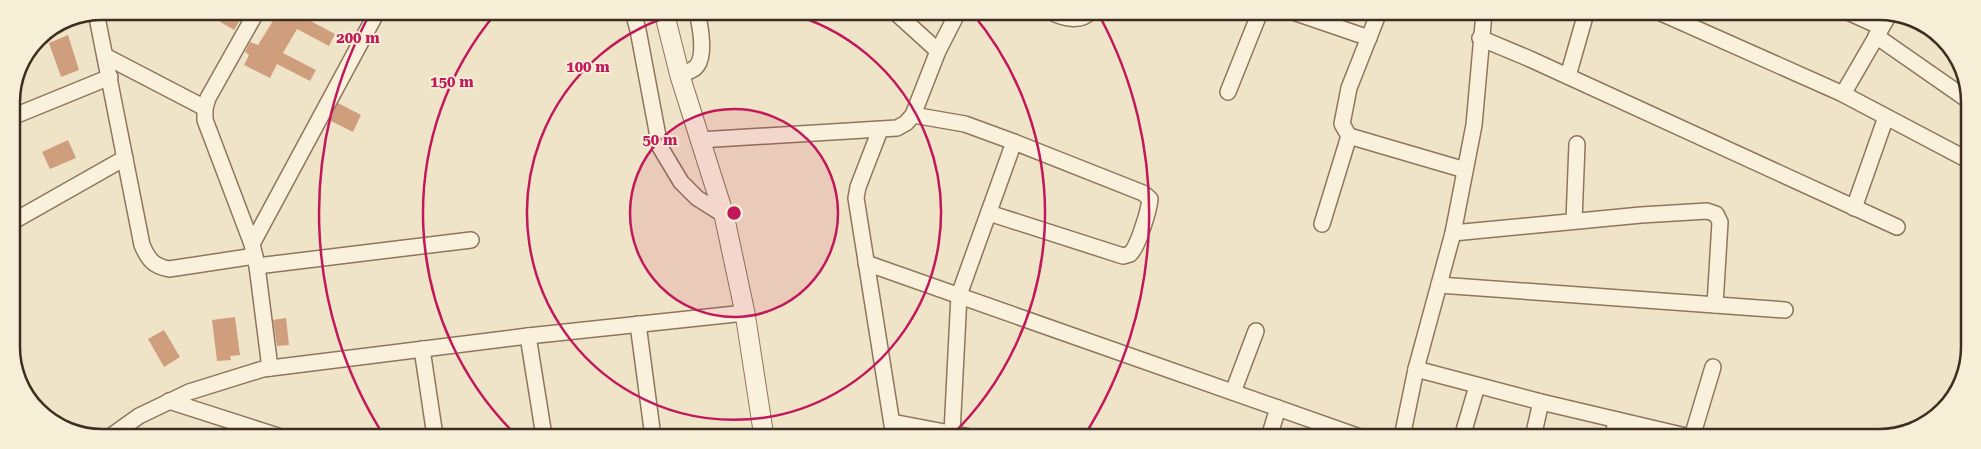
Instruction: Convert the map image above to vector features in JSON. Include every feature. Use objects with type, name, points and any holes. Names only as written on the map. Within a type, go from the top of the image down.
[{"type":"street","points":[[252,20],[208,98],[205,108],[206,120],[255,256],[270,368]]},
{"type":"street","points":[[255,256],[373,20]]},
{"type":"street","points":[[635,20],[660,147],[681,182],[697,198],[724,215]]},
{"type":"street","points":[[666,20],[699,140],[724,215],[745,313],[763,429]]},
{"type":"street","points":[[680,76],[695,68],[699,62],[702,46],[698,20]]},
{"type":"street","points":[[904,20],[938,51]]},
{"type":"street","points":[[699,140],[897,128],[906,123],[913,115],[938,51],[954,20]]},
{"type":"street","points":[[1228,92],[1257,20]]},
{"type":"street","points":[[1316,20],[1369,38]]},
{"type":"street","points":[[1376,20],[1349,88],[1342,124],[1349,136],[1465,170]]},
{"type":"street","points":[[1404,429],[1416,369],[1454,233],[1474,125],[1483,20]]},
{"type":"street","points":[[1568,76],[1584,20]]},
{"type":"street","points":[[1677,20],[1843,94],[1961,156]]},
{"type":"street","points":[[98,21],[142,245],[147,258],[154,264],[169,269],[255,256],[471,240]]},
{"type":"street","points":[[1843,94],[1874,24],[1960,93]]},
{"type":"street","points":[[1480,38],[1568,76],[1897,227]]},
{"type":"street","points":[[105,56],[205,108]]},
{"type":"street","points":[[20,114],[110,77]]},
{"type":"street","points":[[913,115],[965,124],[1143,194],[1150,199],[1135,246],[1130,254],[1123,256],[989,213]]},
{"type":"street","points":[[1854,208],[1886,117]]},
{"type":"street","points":[[880,130],[858,187],[856,198],[893,429]]},
{"type":"street","points":[[1322,224],[1349,136]]},
{"type":"street","points":[[952,429],[959,295],[1014,142]]},
{"type":"street","points":[[1574,221],[1577,144]]},
{"type":"street","points":[[20,217],[125,158]]},
{"type":"street","points":[[1454,233],[1687,211],[1707,211],[1716,214],[1720,222],[1715,305]]},
{"type":"street","points":[[866,263],[1337,429]]},
{"type":"street","points":[[1439,285],[1785,310]]},
{"type":"street","points":[[121,429],[139,416],[189,392],[270,368],[528,336],[745,313]]},
{"type":"street","points":[[638,324],[652,429]]},
{"type":"street","points":[[1233,392],[1256,331]]},
{"type":"street","points":[[528,336],[543,429]]},
{"type":"street","points":[[422,349],[434,429]]},
{"type":"street","points":[[1694,429],[1713,367]]},
{"type":"street","points":[[1416,369],[1477,386],[1656,429]]},
{"type":"street","points":[[1464,429],[1477,386]]},
{"type":"street","points":[[170,401],[256,429]]},
{"type":"street","points":[[1535,429],[1541,402]]},
{"type":"street","points":[[1271,429],[1278,408]]},
{"type":"street","points":[[1614,429],[1616,420]]},
{"type":"building","points":[[217,20],[240,20],[234,30]]},
{"type":"building","points":[[273,20],[309,20],[335,34],[329,46],[297,29],[283,53],[316,70],[310,81],[277,64],[270,78],[244,65],[249,55],[245,52],[250,42],[258,45]]},
{"type":"building","points":[[68,35],[79,70],[61,77],[49,43]]},
{"type":"building","points":[[338,103],[361,115],[353,132],[329,120]]},
{"type":"building","points":[[68,140],[76,158],[50,169],[42,152]]},
{"type":"building","points":[[235,317],[240,355],[230,356],[231,360],[217,361],[212,320]]},
{"type":"building","points":[[286,318],[289,345],[277,346],[273,320]]},
{"type":"building","points":[[164,330],[180,357],[164,367],[148,339]]}]
